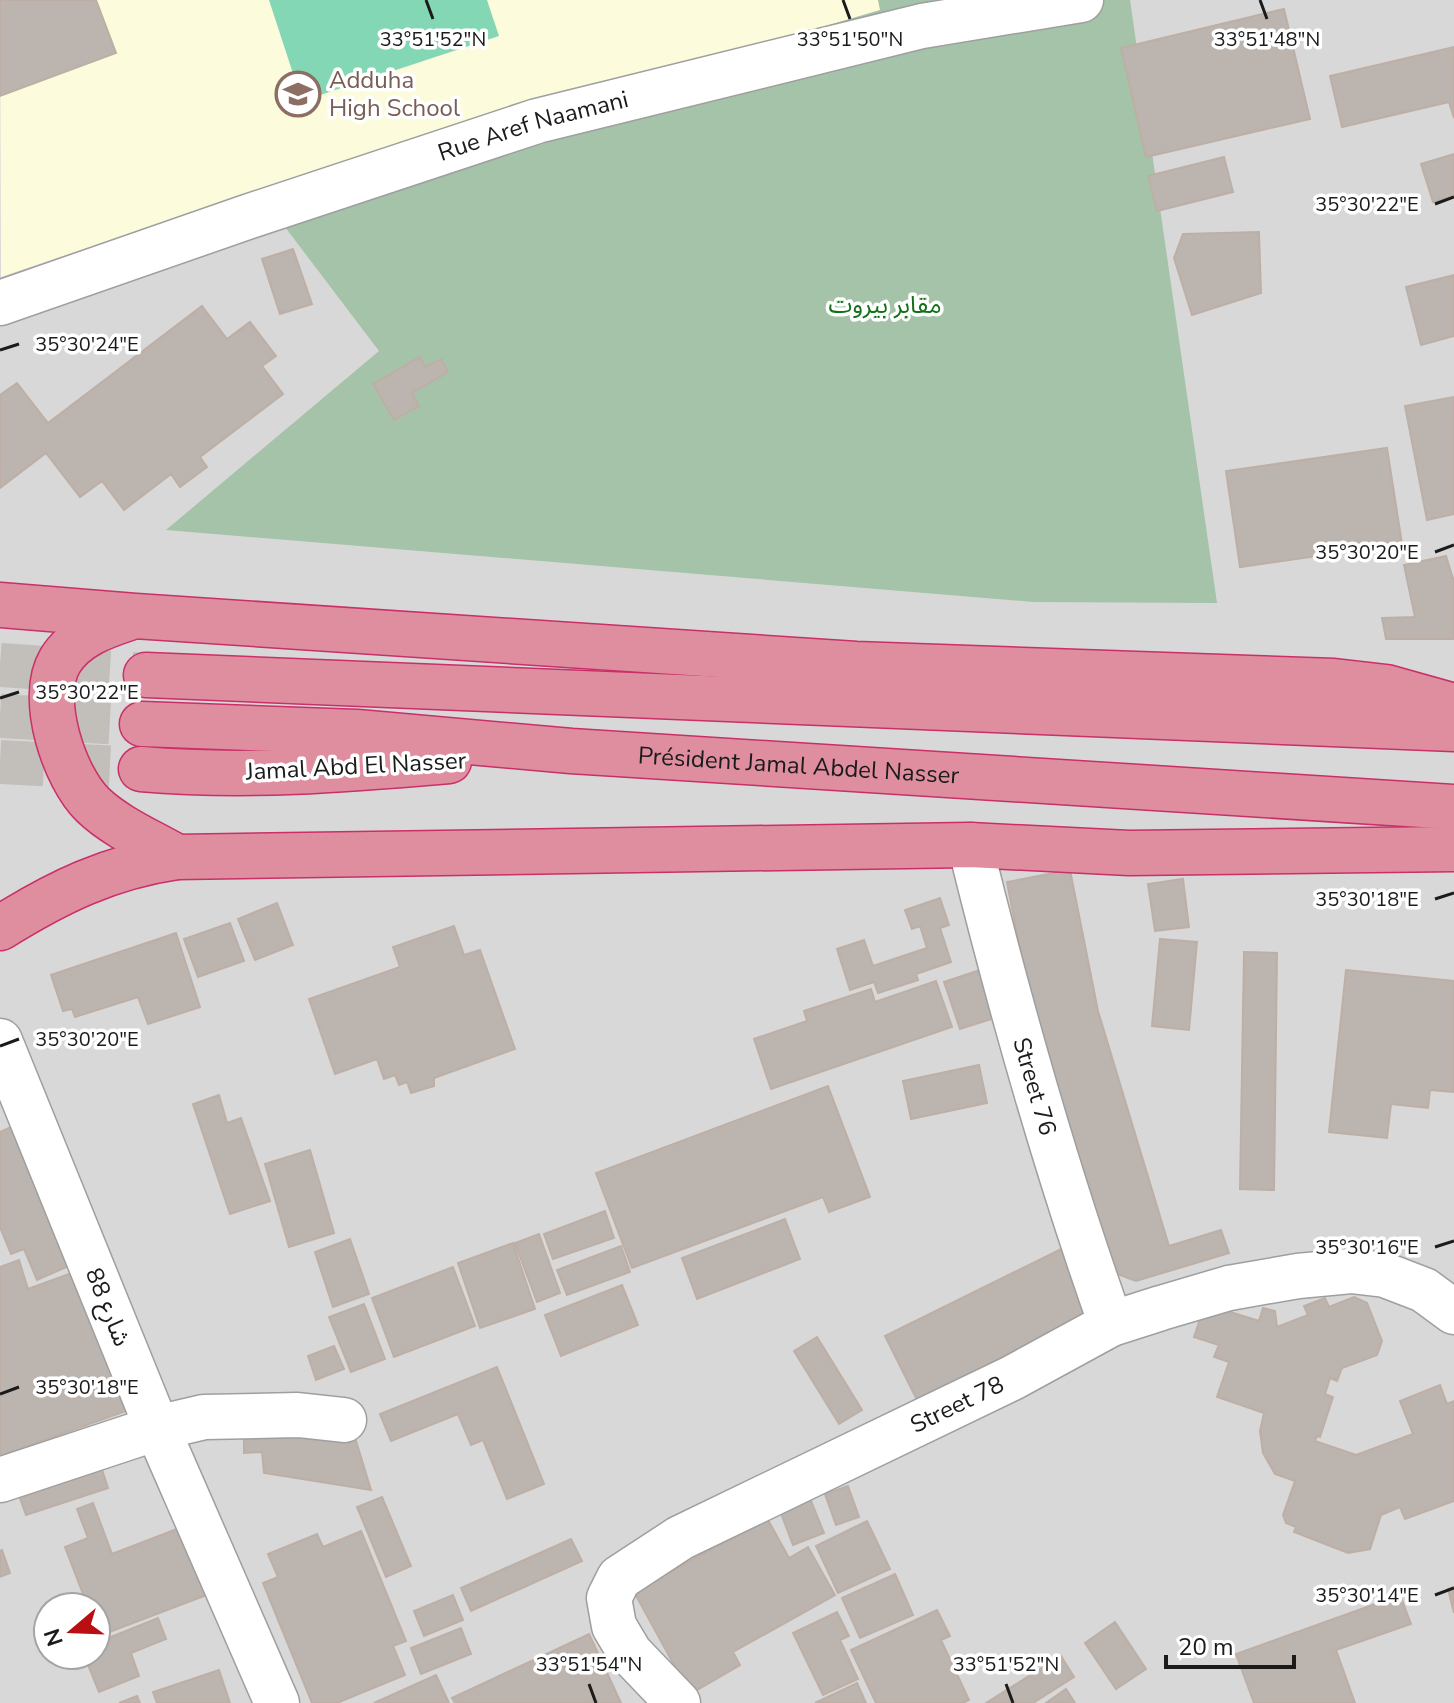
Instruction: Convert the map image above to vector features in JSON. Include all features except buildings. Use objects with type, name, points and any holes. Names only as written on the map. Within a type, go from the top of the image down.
[{"type":"highway","points":[[0,605],[856,664],[1334,681],[1386,687],[1454,706]]},
{"type":"highway","points":[[135,616],[85,636],[61,659],[53,680],[57,732],[67,768],[91,803],[107,817],[177,857]]},
{"type":"highway","points":[[146,675],[1454,729]]},
{"type":"highway","name":"Président Jamal Abdel Nasser","points":[[142,724],[357,732],[571,751],[1454,807]]},
{"type":"highway","name":"Jamal Abd El Nasser","points":[[141,769],[208,774],[328,772],[571,751]]},
{"type":"highway","points":[[0,928],[52,897],[101,874],[124,866],[177,857],[970,845],[1129,853],[1454,849]]},
{"type":"street","name":"Rue Aref Naamani","points":[[0,303],[537,121],[922,26],[1081,0]]},
{"type":"street","name":"Street 76","points":[[970,845],[997,955],[1051,1147],[1111,1324]]},
{"type":"street","name":"شارع 88","points":[[0,1041],[157,1428],[277,1703]]},
{"type":"street","name":"Street 78","points":[[678,1703],[630,1653],[614,1626],[609,1598],[619,1578],[680,1538],[1012,1378],[1111,1324],[1229,1288],[1351,1271],[1385,1275],[1424,1290],[1454,1312]]},
{"type":"street","points":[[0,1480],[157,1428],[204,1417],[250,1414],[344,1420]]},
{"type":"shaded area","points":[[0,0],[1454,0],[1454,1703],[0,1703]]},
{"type":"shaded area","name":"Adduha High School","points":[[0,0],[878,0],[881,10],[310,178],[257,190],[1,277]]},
{"type":"green space","points":[[269,0],[487,0],[499,36],[302,101]]},
{"type":"green space","name":"مقابر بيروت","points":[[878,0],[1130,0],[1217,603],[1034,602],[166,530],[379,351],[257,190],[310,178],[880,10]]},
{"type":"tunnel","points":[[0,665],[146,675]]},
{"type":"tunnel","points":[[0,716],[142,724]]},
{"type":"tunnel","points":[[0,762],[141,769]]},
{"type":"place","name":"Adduha High School","points":[[298,94]]}]
